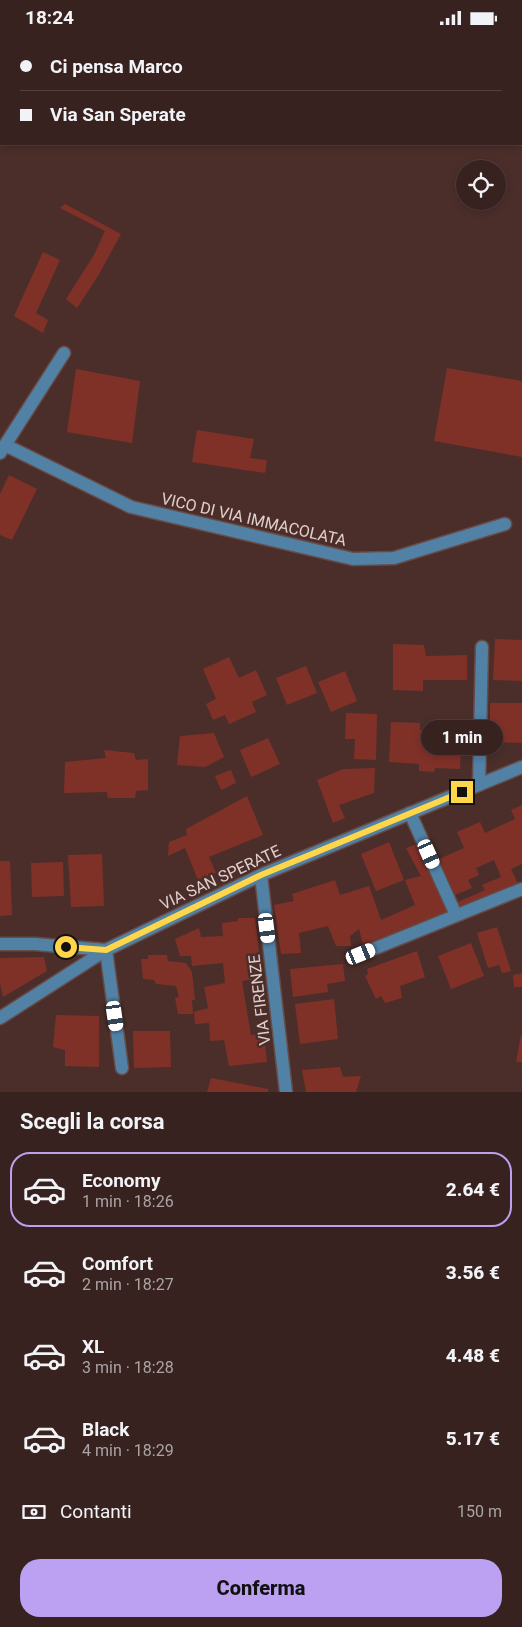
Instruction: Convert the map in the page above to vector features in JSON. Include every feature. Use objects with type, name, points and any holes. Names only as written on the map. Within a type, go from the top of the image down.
[{"type":"street","points":[[3,449],[64,353]]},
{"type":"street","name":"VICO DI VIA IMMACOLATA","points":[[3,449],[131,507],[353,559],[394,558],[505,525]]},
{"type":"street","points":[[479,785],[482,647]]},
{"type":"street","name":"VIA SAN SPERATE","points":[[0,1018],[106,950],[261,875],[522,767]]},
{"type":"street","points":[[410,813],[456,915]]},
{"type":"street","name":"VIA FIRENZE","points":[[261,875],[286,1092]]},
{"type":"street","points":[[361,954],[522,889]]},
{"type":"street","points":[[0,944],[35,944],[106,950],[122,1069]]},
{"type":"building","points":[[65,204],[121,234],[98,276],[77,308],[66,299],[94,255],[105,231],[60,208]]},
{"type":"building","points":[[43,252],[60,260],[36,313],[48,320],[43,333],[14,316]]},
{"type":"building","points":[[447,368],[522,381],[522,457],[434,441]]},
{"type":"building","points":[[76,369],[140,381],[132,443],[67,432]]},
{"type":"building","points":[[197,430],[254,439],[250,458],[267,460],[265,473],[192,462]]},
{"type":"building","points":[[9,475],[37,489],[12,540],[0,535],[0,494]]},
{"type":"building","points":[[495,639],[522,640],[522,681],[493,680]]},
{"type":"building","points":[[393,644],[424,645],[426,656],[467,655],[467,680],[423,680],[423,691],[393,690]]},
{"type":"building","points":[[229,657],[239,678],[256,670],[267,695],[252,702],[256,712],[229,724],[225,715],[213,720],[206,704],[216,699],[203,669]]},
{"type":"building","points":[[306,666],[317,693],[287,705],[276,678]]},
{"type":"building","points":[[345,671],[357,701],[331,712],[318,682]]},
{"type":"building","points":[[490,703],[522,703],[522,743],[490,742]]},
{"type":"building","points":[[346,713],[377,714],[376,760],[354,759],[355,739],[345,739]]},
{"type":"building","points":[[391,722],[420,723],[420,730],[437,731],[437,726],[462,728],[460,769],[435,768],[434,772],[419,771],[419,764],[389,762]]},
{"type":"building","points":[[214,733],[224,757],[205,767],[177,765],[180,736]]},
{"type":"building","points":[[268,738],[280,764],[251,777],[240,750]]},
{"type":"building","points":[[104,750],[134,753],[136,760],[148,759],[148,790],[136,791],[135,798],[108,798],[107,792],[64,793],[65,762],[106,758]]},
{"type":"building","points":[[375,768],[374,793],[339,805],[345,818],[333,823],[317,780],[343,769]]},
{"type":"building","points":[[231,770],[236,783],[221,790],[215,776]]},
{"type":"building","points":[[247,796],[263,835],[209,857],[216,873],[198,880],[185,848],[168,856],[169,842],[187,835],[186,829]]},
{"type":"building","points":[[522,805],[522,864],[511,869],[518,884],[460,907],[458,902],[485,890],[482,885],[501,877],[494,860],[476,868],[479,875],[468,880],[472,888],[455,895],[439,859],[464,848],[457,832],[480,822],[485,833],[515,819],[511,810]]},
{"type":"building","points":[[389,842],[404,880],[376,891],[361,854]]},
{"type":"building","points":[[417,844],[449,912],[363,945],[359,929],[350,936],[351,946],[336,946],[328,926],[299,933],[301,953],[281,954],[274,905],[294,901],[292,894],[335,880],[340,895],[369,886],[381,920],[415,905],[405,880],[421,876],[406,848]]},
{"type":"building","points":[[102,854],[104,906],[71,907],[68,855]]},
{"type":"building","points":[[0,861],[10,861],[12,915],[0,916]]},
{"type":"building","points":[[63,862],[64,896],[32,897],[31,863]]},
{"type":"building","points":[[238,918],[255,918],[262,978],[242,981],[251,1035],[264,1034],[267,1062],[229,1066],[224,1040],[210,1041],[209,1023],[195,1024],[194,1012],[208,1008],[204,987],[225,983],[223,963],[192,966],[191,956],[180,956],[175,939],[199,928],[201,937],[223,936],[222,923],[238,921]]},
{"type":"building","points":[[497,927],[511,971],[502,973],[499,965],[488,968],[477,933]]},
{"type":"building","points":[[471,943],[484,976],[451,989],[438,956]]},
{"type":"building","points":[[417,951],[425,977],[400,986],[402,998],[385,1003],[381,996],[376,999],[365,976],[368,974],[367,969]]},
{"type":"building","points":[[148,955],[167,955],[168,961],[186,963],[192,972],[195,1000],[192,1000],[193,1014],[178,1014],[175,998],[179,997],[176,986],[156,984],[154,980],[143,979],[141,959],[148,959]]},
{"type":"building","points":[[44,957],[47,971],[3,997],[0,983],[0,958]]},
{"type":"building","points":[[343,964],[345,981],[327,984],[328,992],[293,997],[290,969]]},
{"type":"building","points":[[522,973],[522,987],[514,987],[513,975]]},
{"type":"building","points":[[334,999],[338,1039],[300,1044],[295,1004]]},
{"type":"building","points":[[56,1015],[99,1016],[99,1067],[65,1066],[65,1050],[53,1047]]},
{"type":"building","points":[[133,1031],[170,1031],[171,1067],[134,1068]]},
{"type":"building","points":[[521,1035],[522,1062],[516,1062]]},
{"type":"building","points":[[340,1067],[343,1077],[361,1076],[356,1092],[306,1092],[302,1070]]},
{"type":"building","points":[[211,1078],[268,1089],[268,1092],[207,1092]]},
{"type":"route","points":[[66,947],[106,950],[261,875],[334,843],[462,792]]}]
